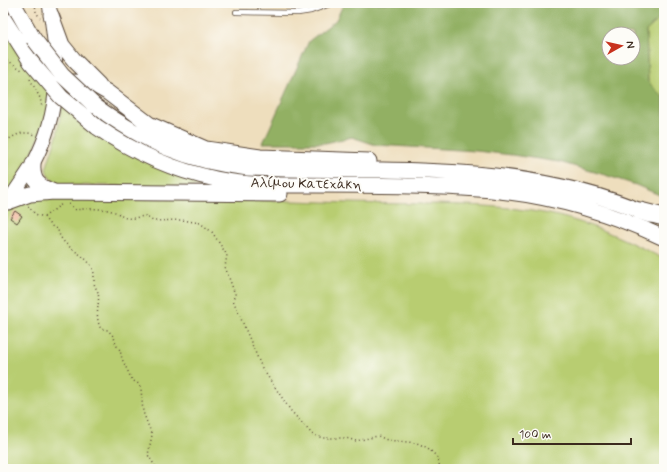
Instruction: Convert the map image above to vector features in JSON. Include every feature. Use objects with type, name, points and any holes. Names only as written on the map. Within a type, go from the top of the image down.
[{"type":"highway","points":[[640,211],[664,217]]},
{"type":"main road","name":"Αλίμου Κατεχάκη","points":[[13,3],[33,38],[62,75],[95,106],[119,124],[146,139],[188,156],[218,164],[248,168],[464,172],[550,183],[596,195],[664,221]]},
{"type":"main road","points":[[50,9],[62,45],[75,61],[107,92],[149,124],[206,149],[226,154],[260,157],[364,160],[405,171]]},
{"type":"main road","points":[[8,202],[33,164],[49,125],[56,94],[57,65],[50,9]]},
{"type":"main road","name":"Αλίμου Κατεχάκη","points":[[3,18],[28,68],[61,97],[97,127],[125,146],[154,160],[184,171],[216,179],[274,184],[464,188],[546,198],[593,210],[664,238]]},
{"type":"main road","points":[[56,94],[68,84],[73,82],[91,83],[107,92]]},
{"type":"main road","points":[[33,164],[32,174],[36,181],[41,187],[54,192]]},
{"type":"main road","points":[[8,202],[30,194],[54,192],[304,194],[358,185]]},
{"type":"lane","points":[[236,12],[298,13],[312,11],[333,3]]},
{"type":"path","points":[[3,60],[28,68]]},
{"type":"path","points":[[29,78],[40,98],[42,112]]},
{"type":"path","points":[[3,143],[16,134],[31,133],[37,137]]},
{"type":"path","points":[[8,202],[24,202],[35,214],[44,217],[50,225],[58,230],[60,237],[68,246],[89,262],[94,270],[95,287],[99,296],[97,321],[102,328],[108,330],[114,337],[116,345],[120,350],[122,359],[132,380],[139,384],[141,389],[143,412],[152,435],[148,448],[148,455],[157,469]]},
{"type":"path","points":[[44,217],[53,209],[62,204],[68,203],[76,210],[87,208],[110,210],[123,217],[136,218],[145,216],[153,221],[182,220],[200,223],[212,232],[227,254],[225,267],[235,294],[233,300],[262,368],[290,411],[313,435],[324,438],[346,438],[356,441],[378,436],[387,440],[417,443],[428,448],[438,458],[440,469]]},
{"type":"green space","points":[[344,3],[664,3],[664,14],[646,31],[648,82],[664,98],[664,197],[636,185],[559,162],[512,155],[476,151],[376,145],[352,137],[325,143],[263,143],[309,41],[336,20]]},
{"type":"green space","points":[[664,14],[664,98],[648,82],[646,31]]},
{"type":"green space","points":[[3,19],[54,94],[49,117],[18,182],[49,197],[452,204],[503,208],[554,215],[583,223],[664,259],[664,469],[3,469]]},
{"type":"green space","points":[[62,104],[199,181],[200,187],[61,185],[51,179],[46,169],[57,135]]},
{"type":"building","points":[[15,211],[22,216],[17,223],[10,218]]}]
